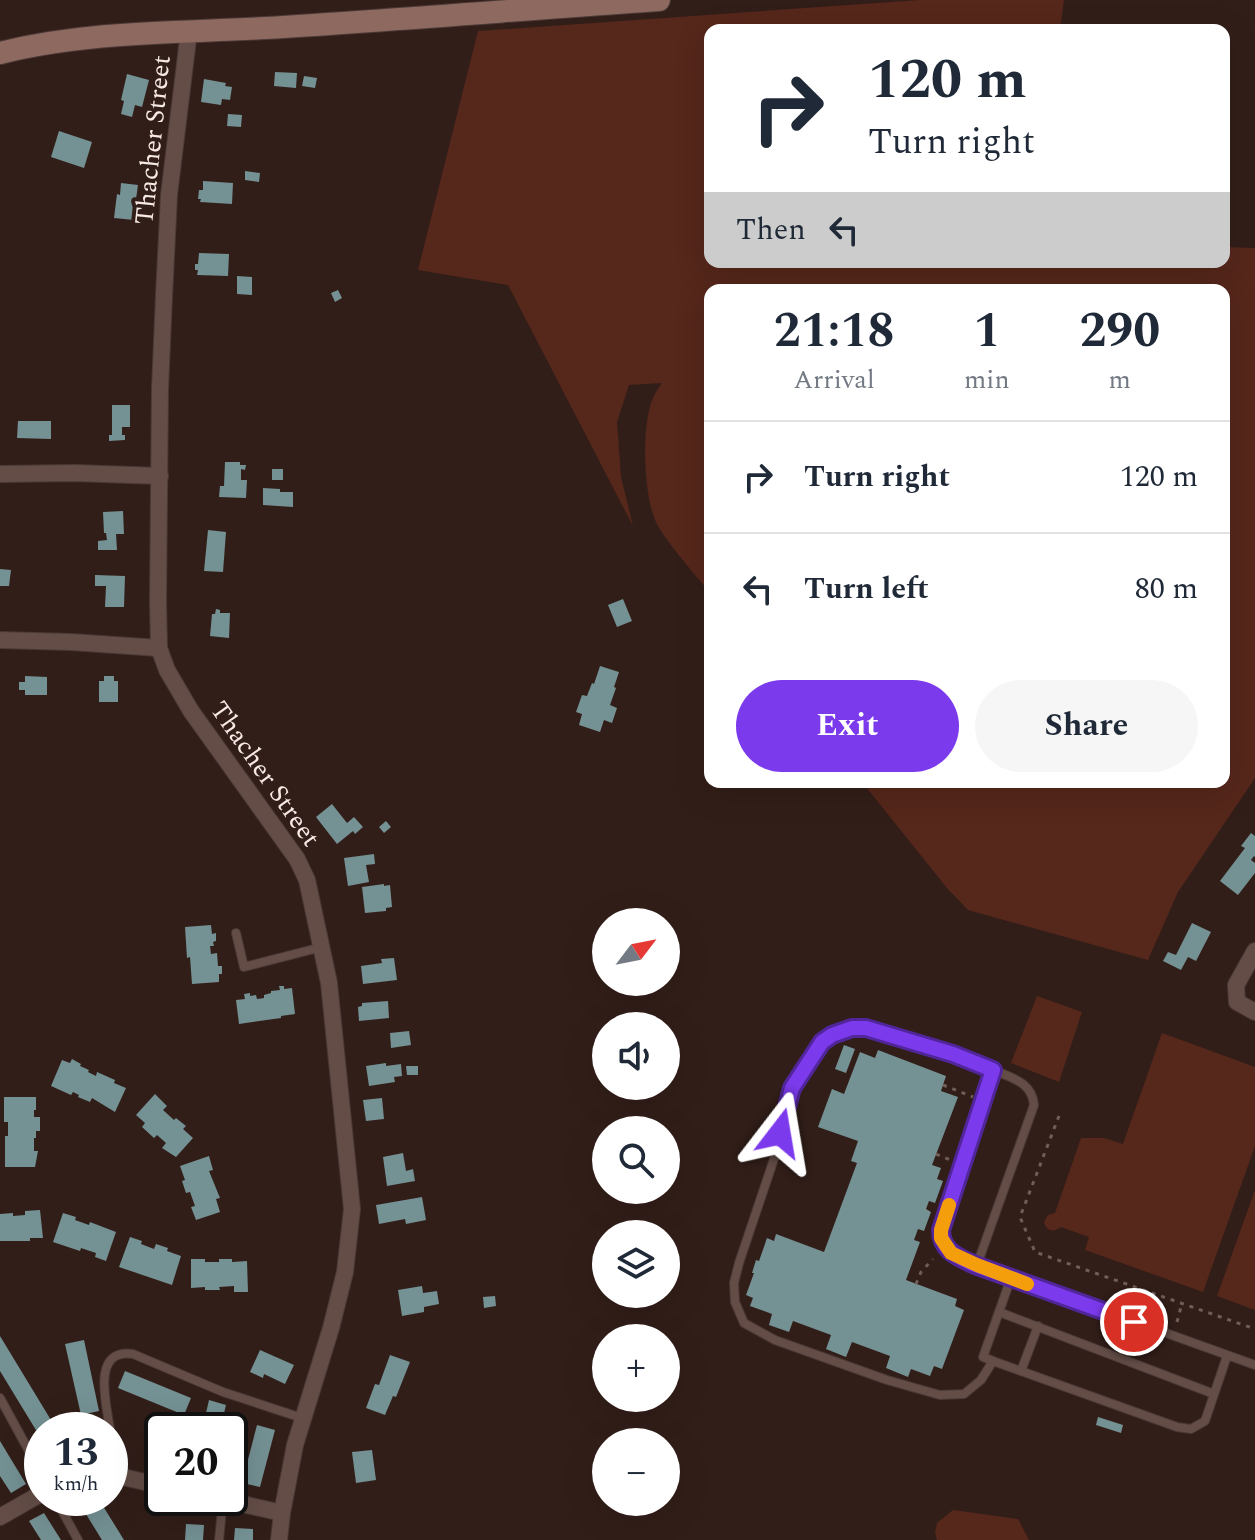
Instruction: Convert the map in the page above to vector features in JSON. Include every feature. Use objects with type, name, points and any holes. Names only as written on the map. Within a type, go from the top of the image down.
[{"type":"main road","points":[[0,53],[73,40],[659,0]]},
{"type":"street","name":"Thacher Street","points":[[189,31],[169,195],[160,389],[159,648],[167,670],[191,711],[297,859],[307,880],[323,947],[333,1013],[352,1209],[345,1272],[295,1445],[279,1540]]},
{"type":"street","points":[[0,474],[160,476]]},
{"type":"street","points":[[0,640],[159,648]]},
{"type":"street","points":[[1248,1009],[1237,1002],[1236,985],[1255,951]]},
{"type":"street","points":[[0,1517],[24,1503]]},
{"type":"street","points":[[248,1505],[282,1513]]},
{"type":"lane","points":[[236,933],[244,967],[323,947]]},
{"type":"lane","points":[[977,1265],[1034,1105],[1033,1096],[1025,1084],[953,1054],[866,1028],[852,1028],[832,1035],[822,1042],[792,1088],[775,1156],[734,1283],[735,1302],[744,1323],[775,1340],[887,1380],[940,1395],[964,1394],[981,1380],[993,1361]]},
{"type":"lane","points":[[993,1070],[941,1230],[941,1238],[951,1253],[1011,1278],[1255,1365]]},
{"type":"lane","points":[[1011,1278],[983,1357],[993,1361],[1177,1427],[1191,1429],[1205,1421],[1227,1356]]},
{"type":"lane","points":[[999,1312],[1214,1394]]},
{"type":"lane","points":[[1021,1371],[1038,1326]]},
{"type":"lane","points":[[107,1412],[103,1383],[106,1367],[124,1353],[252,1403],[302,1418]]},
{"type":"lane","points":[[0,1398],[24,1442]]},
{"type":"lane","points":[[65,1516],[78,1540]]},
{"type":"lane","points":[[219,1540],[220,1516]]},
{"type":"path","points":[[943,1085],[977,1099]]},
{"type":"path","points":[[1059,1116],[1020,1217],[1035,1252],[1255,1329]]},
{"type":"path","points":[[936,1154],[953,1161]]},
{"type":"path","points":[[916,1284],[921,1272],[933,1259]]},
{"type":"path","points":[[1177,1322],[1182,1303]]},
{"type":"shaded area","points":[[920,0],[1064,0],[1061,24],[704,24],[704,268],[1230,268],[1230,247],[1255,248],[1255,778],[1178,892],[1148,960],[968,910],[867,788],[1230,788],[1230,284],[704,284],[704,586],[659,528],[650,504],[645,454],[647,423],[652,399],[662,383],[629,385],[617,422],[621,477],[633,526],[508,285],[418,270],[478,31]]},
{"type":"shaded area","points":[[1037,996],[1082,1012],[1059,1082],[1011,1063]]},
{"type":"shaded area","points":[[1162,1033],[1255,1067],[1255,1146],[1203,1292],[1085,1250],[1089,1237],[1061,1227],[1051,1230],[1044,1222],[1048,1215],[1055,1213],[1081,1138],[1104,1138],[1123,1144]]},
{"type":"shaded area","points":[[1255,1190],[1255,1310],[1217,1296]]},
{"type":"shaded area","points":[[953,1510],[1018,1519],[1029,1540],[937,1540],[937,1523]]},
{"type":"building","points":[[275,72],[297,73],[296,88],[274,86]]},
{"type":"building","points":[[127,74],[149,80],[142,107],[135,105],[132,117],[121,114]]},
{"type":"building","points":[[304,76],[317,78],[315,88],[302,86]]},
{"type":"building","points":[[204,79],[232,87],[230,100],[222,99],[221,105],[201,102]]},
{"type":"building","points":[[228,114],[242,115],[241,127],[227,126]]},
{"type":"building","points":[[59,131],[92,142],[84,168],[51,157]]},
{"type":"building","points":[[245,171],[260,173],[259,182],[245,180]]},
{"type":"building","points":[[203,181],[233,183],[232,204],[200,202],[199,190],[203,190]]},
{"type":"building","points":[[121,183],[138,185],[136,199],[140,199],[139,211],[135,210],[134,220],[114,218]]},
{"type":"building","points":[[199,253],[229,254],[228,276],[197,275],[195,264],[198,264]]},
{"type":"building","points":[[237,276],[252,277],[252,295],[237,294]]},
{"type":"building","points":[[338,290],[342,298],[335,302],[331,293]]},
{"type":"building","points":[[112,405],[130,405],[130,427],[122,427],[125,440],[109,441],[109,435],[112,435]]},
{"type":"building","points":[[18,421],[51,421],[51,439],[17,438]]},
{"type":"building","points":[[225,462],[246,465],[245,470],[241,469],[241,480],[247,480],[246,498],[219,497],[220,486],[224,486]]},
{"type":"building","points":[[272,469],[283,469],[283,480],[272,480]]},
{"type":"building","points":[[263,488],[293,492],[293,507],[263,505]]},
{"type":"building","points":[[123,511],[124,534],[116,534],[117,550],[98,550],[98,541],[107,540],[103,512]]},
{"type":"building","points":[[208,530],[226,532],[223,572],[204,571]]},
{"type":"building","points":[[0,569],[11,570],[9,586],[0,586]]},
{"type":"building","points":[[95,575],[125,576],[124,607],[105,607],[106,586],[95,586]]},
{"type":"building","points":[[623,599],[632,621],[617,627],[608,605]]},
{"type":"building","points":[[216,609],[220,613],[230,613],[229,638],[210,636],[212,614]]},
{"type":"building","points":[[600,666],[619,672],[610,705],[617,708],[612,723],[604,720],[600,732],[579,725],[582,714],[576,712],[582,695],[587,696],[594,684]]},
{"type":"building","points":[[25,676],[47,677],[47,695],[25,695],[25,690],[19,690],[19,682],[25,682]]},
{"type":"building","points":[[104,676],[114,676],[114,681],[118,681],[118,702],[99,702],[99,681],[104,681]]},
{"type":"building","points":[[332,804],[347,823],[354,817],[363,827],[337,844],[316,817]]},
{"type":"building","points":[[386,821],[391,827],[384,833],[379,827]]},
{"type":"building","points":[[1251,833],[1255,836],[1255,857],[1251,860],[1255,863],[1255,873],[1238,895],[1220,881],[1245,848],[1241,846]]},
{"type":"building","points":[[374,854],[375,864],[366,865],[369,882],[348,886],[344,858]]},
{"type":"building","points":[[390,885],[392,907],[386,908],[386,911],[365,913],[362,887]]},
{"type":"building","points":[[1192,923],[1211,932],[1196,961],[1188,957],[1181,970],[1163,961],[1168,952],[1176,955]]},
{"type":"building","points":[[211,925],[216,941],[213,942],[214,946],[210,946],[211,954],[217,953],[222,974],[219,974],[219,982],[192,984],[185,927]]},
{"type":"building","points":[[394,958],[397,980],[363,984],[361,966]]},
{"type":"building","points":[[279,986],[292,988],[295,1014],[239,1024],[236,1000],[245,999],[244,994],[250,993],[257,999],[264,998],[271,991],[280,990]]},
{"type":"building","points":[[388,1001],[389,1018],[359,1021],[358,1007],[362,1003]]},
{"type":"building","points":[[409,1031],[411,1045],[391,1048],[390,1033]]},
{"type":"building","points":[[844,1045],[855,1049],[846,1073],[835,1069]]},
{"type":"building","points":[[878,1050],[946,1076],[941,1091],[958,1097],[932,1165],[941,1168],[937,1179],[943,1181],[935,1203],[929,1201],[926,1209],[931,1212],[924,1231],[918,1229],[914,1240],[920,1242],[906,1280],[957,1299],[955,1306],[964,1310],[942,1369],[934,1366],[930,1376],[911,1369],[908,1377],[886,1368],[890,1356],[852,1342],[846,1357],[826,1349],[831,1335],[793,1321],[789,1332],[769,1325],[772,1314],[750,1306],[753,1298],[746,1295],[756,1260],[759,1261],[767,1238],[774,1241],[776,1234],[824,1252],[857,1163],[851,1161],[858,1141],[818,1127],[832,1089],[844,1094],[860,1052],[875,1058]]},
{"type":"building","points":[[72,1059],[88,1072],[96,1076],[97,1072],[126,1088],[115,1112],[92,1098],[90,1102],[73,1092],[71,1095],[51,1086],[62,1060],[70,1063]]},
{"type":"building","points":[[386,1063],[386,1066],[401,1064],[402,1076],[394,1077],[395,1082],[369,1086],[366,1066]]},
{"type":"building","points":[[406,1066],[418,1066],[418,1075],[407,1075]]},
{"type":"building","points":[[155,1094],[167,1106],[163,1110],[186,1126],[183,1129],[193,1138],[176,1157],[162,1148],[166,1143],[157,1135],[154,1138],[142,1127],[145,1123],[136,1115]]},
{"type":"building","points":[[4,1097],[36,1097],[34,1117],[40,1117],[40,1131],[36,1131],[34,1138],[34,1151],[38,1151],[35,1167],[5,1167],[8,1122],[4,1122]]},
{"type":"building","points":[[382,1098],[384,1119],[366,1121],[363,1100]]},
{"type":"building","points":[[403,1153],[406,1171],[413,1169],[415,1181],[387,1186],[383,1157]]},
{"type":"building","points":[[209,1156],[213,1170],[209,1171],[220,1198],[216,1199],[220,1212],[196,1220],[191,1207],[195,1206],[190,1192],[186,1193],[180,1166]]},
{"type":"building","points":[[422,1197],[426,1220],[406,1224],[405,1219],[379,1224],[376,1205]]},
{"type":"building","points":[[40,1210],[43,1238],[0,1241],[0,1214],[25,1215],[25,1211]]},
{"type":"building","points":[[63,1213],[76,1217],[75,1220],[116,1232],[106,1261],[95,1257],[96,1253],[53,1242]]},
{"type":"building","points":[[130,1237],[154,1249],[156,1244],[168,1248],[167,1251],[181,1256],[172,1285],[119,1267]]},
{"type":"building","points":[[191,1259],[205,1259],[205,1262],[219,1262],[219,1259],[247,1261],[248,1292],[234,1292],[234,1286],[219,1287],[220,1290],[191,1288]]},
{"type":"building","points":[[422,1286],[423,1293],[437,1291],[439,1304],[424,1307],[424,1312],[402,1316],[398,1290]]},
{"type":"building","points":[[495,1296],[496,1306],[484,1308],[483,1297]]},
{"type":"building","points":[[0,1336],[46,1412],[25,1412],[0,1371]]},
{"type":"building","points":[[84,1340],[99,1411],[80,1412],[65,1344]]},
{"type":"building","points":[[260,1350],[294,1365],[285,1384],[264,1374],[263,1378],[250,1372]]},
{"type":"building","points":[[390,1355],[410,1362],[385,1415],[366,1408]]},
{"type":"building","points":[[125,1371],[191,1398],[185,1412],[177,1412],[118,1388]]},
{"type":"building","points":[[209,1400],[226,1405],[224,1412],[206,1412]]},
{"type":"building","points":[[1098,1417],[1123,1425],[1121,1433],[1096,1425]]},
{"type":"building","points":[[257,1425],[275,1430],[260,1487],[248,1484],[248,1460]]},
{"type":"building","points":[[0,1441],[24,1485],[11,1493],[0,1476]]},
{"type":"building","points":[[372,1450],[376,1480],[356,1483],[352,1452]]},
{"type":"building","points":[[46,1516],[61,1540],[41,1540],[29,1521]]},
{"type":"building","points":[[87,1516],[109,1516],[124,1540],[102,1540]]},
{"type":"building","points":[[186,1524],[204,1525],[203,1540],[185,1540]]},
{"type":"building","points":[[235,1528],[253,1529],[253,1540],[234,1540]]},
{"type":"slow traffic","points":[[949,1205],[941,1230],[944,1246],[951,1253],[977,1265],[1027,1284]]},
{"type":"route","points":[[780,1133],[792,1088],[822,1042],[852,1028],[866,1028],[953,1054],[993,1070],[941,1230],[944,1246],[975,1265],[1134,1322]]}]
